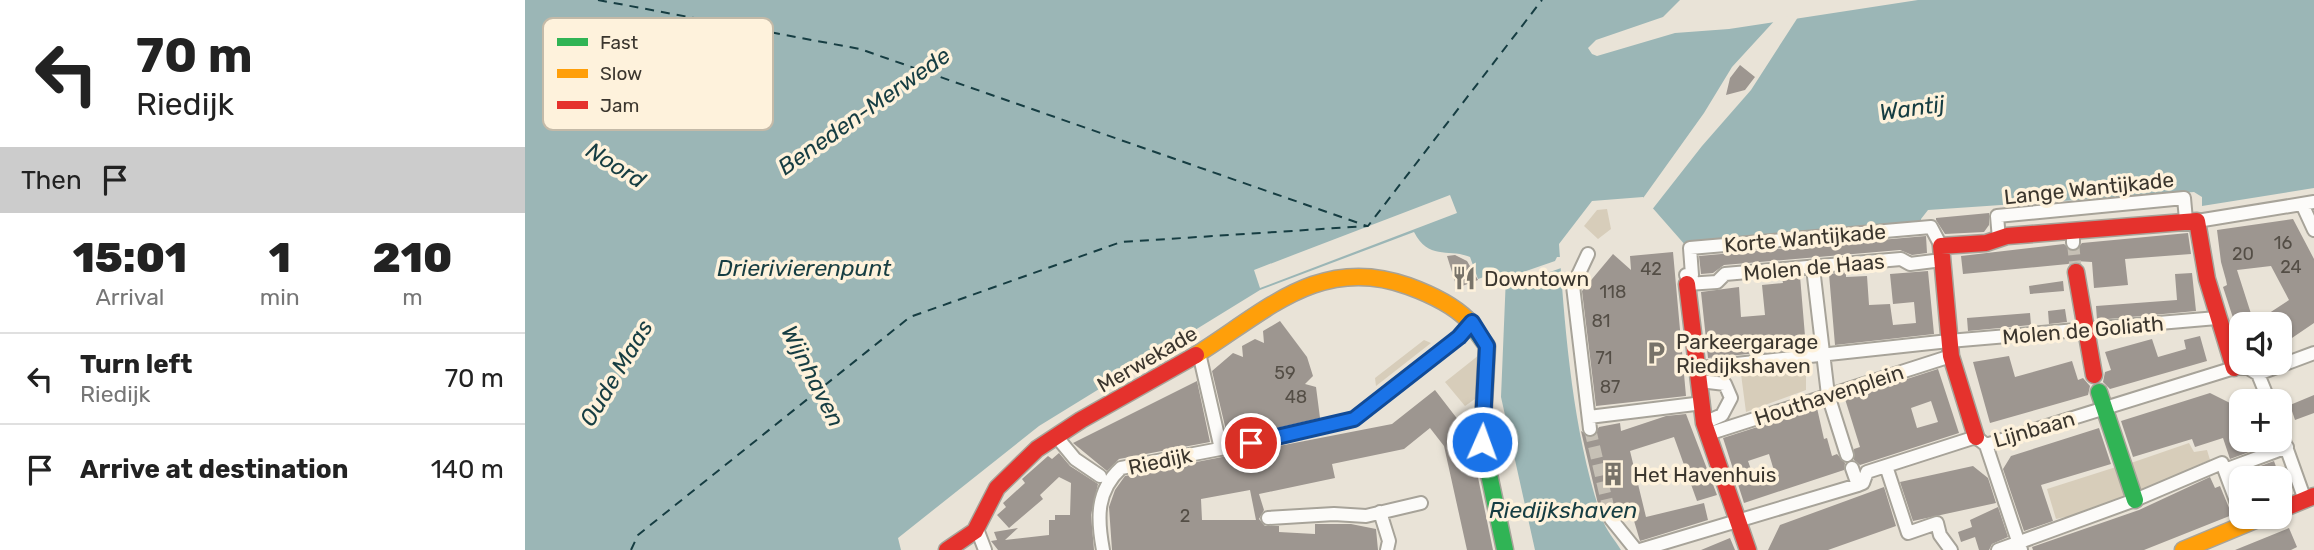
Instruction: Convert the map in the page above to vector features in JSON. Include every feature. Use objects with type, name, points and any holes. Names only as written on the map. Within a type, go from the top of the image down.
[{"type":"street","name":"Lange Wantijkade","points":[[1941,253],[1999,239],[2007,236],[2073,238],[2192,221],[2184,198],[2039,211],[1997,216],[1999,239]]},
{"type":"street","points":[[2229,353],[2192,221],[2308,203],[2314,230]]},
{"type":"street","name":"Korte Wantijkade","points":[[1687,280],[1692,275],[1689,248],[1931,227],[1941,253]]},
{"type":"street","points":[[1941,253],[1950,348],[2019,547]]},
{"type":"street","name":"Molen de Haas","points":[[1687,280],[1717,282],[1725,274],[1901,259],[1910,264],[1941,253]]},
{"type":"street","points":[[1588,254],[1573,286],[1589,423],[1703,403]]},
{"type":"street","points":[[1682,254],[1706,429],[1748,550]]},
{"type":"street","points":[[1814,268],[1828,395],[1858,485]]},
{"type":"street","points":[[2076,272],[2094,375]]},
{"type":"street","name":"Merwekade","points":[[947,550],[977,529],[981,514],[1014,468],[1056,436],[1199,354],[1278,302],[1324,280],[1370,276],[1408,284],[1472,322]]},
{"type":"street","name":"Molen de Goliath","points":[[1950,348],[2086,330],[2217,318]]},
{"type":"street","points":[[1472,322],[1487,346],[1482,442],[1505,550]]},
{"type":"street","name":"Riedijk","points":[[1104,478],[1121,468],[1354,419],[1459,337],[1472,322]]},
{"type":"street","name":"Houthavenplein","points":[[1699,374],[1822,356],[1950,348]]},
{"type":"street","name":"Houthavenplein","points":[[1706,429],[1828,395],[1950,348]]},
{"type":"street","points":[[2292,361],[2314,352]]},
{"type":"street","points":[[1199,354],[1221,449]]},
{"type":"street","name":"Lijnbaan","points":[[1638,550],[1738,523],[1858,485],[1867,472],[1886,466],[2104,408],[2229,370]]},
{"type":"street","points":[[1699,374],[1725,384],[1731,398],[1722,415],[1706,429]]},
{"type":"street","points":[[2099,392],[2135,500]]},
{"type":"street","points":[[1056,436],[1075,459],[1104,478],[1101,493],[1103,550]]},
{"type":"street","points":[[2225,470],[2274,452]]},
{"type":"street","points":[[2289,452],[2310,498],[2292,505]]},
{"type":"street","points":[[1998,550],[2019,547],[2222,463],[2229,481]]},
{"type":"street","points":[[1886,466],[1908,533],[1937,523],[1940,534],[1951,550]]},
{"type":"street","points":[[1268,517],[1334,514],[1366,516],[1421,503]]},
{"type":"street","points":[[1380,512],[1389,541],[1387,550]]},
{"type":"street","points":[[1611,519],[1638,550]]},
{"type":"street","points":[[977,529],[985,550]]},
{"type":"street","points":[[2183,550],[2234,529]]},
{"type":"shaded area","points":[[1607,209],[1611,229],[1598,239],[1584,226],[1597,210]]},
{"type":"shaded area","points":[[1424,340],[1431,343],[1376,386],[1375,378]]},
{"type":"shaded area","points":[[1479,355],[1475,399],[1465,406],[1445,382]]},
{"type":"shaded area","points":[[1806,367],[1806,390],[1746,412],[1741,374]]},
{"type":"shaded area","points":[[2189,443],[2194,452],[2207,450],[2210,460],[2200,464],[2201,469],[2140,493],[2128,464]]},
{"type":"shaded area","points":[[2116,467],[2128,498],[2067,521],[2065,517],[2056,519],[2047,489]]},
{"type":"water","points":[[525,0],[1680,0],[1663,17],[1596,40],[1588,48],[1597,56],[1675,33],[1729,29],[1918,0],[2314,0],[2314,188],[2202,206],[2202,197],[2194,192],[1928,210],[1921,219],[1921,225],[1686,246],[1643,197],[1592,201],[1559,244],[1564,313],[1577,418],[1592,486],[1603,522],[1621,550],[1535,550],[1501,397],[1506,276],[1499,272],[1478,279],[1470,257],[1426,247],[1414,232],[1260,290],[1039,426],[898,538],[901,550],[525,550]]},
{"type":"pier","points":[[1800,14],[1751,90],[1651,211],[1641,201],[1704,113],[1732,67],[1777,18]]},
{"type":"pier","points":[[1450,195],[1457,213],[1260,288],[1254,270]]},
{"type":"pier","points":[[1557,257],[1563,257],[1564,267],[1505,288],[1503,279],[1555,261]]},
{"type":"building","points":[[1740,65],[1755,77],[1745,90],[1726,95],[1730,78]]},
{"type":"building","points":[[1989,213],[1989,225],[1984,232],[1945,234],[1936,220],[1936,218]]},
{"type":"building","points":[[2293,219],[2314,259],[2314,323],[2292,338],[2292,312],[2271,312],[2289,300],[2271,266],[2237,270],[2250,312],[2231,312],[2223,287],[2227,285],[2217,230]]},
{"type":"building","points":[[2188,233],[2191,254],[2125,259],[2128,285],[2094,288],[2092,262],[2075,261],[2068,264],[1963,274],[1961,256],[2064,244],[2074,252],[2082,243]]},
{"type":"building","points":[[1926,236],[1927,253],[1912,255],[1900,250],[1724,265],[1713,273],[1701,274],[1699,256]]},
{"type":"building","points":[[1673,252],[1686,396],[1596,406],[1582,291],[1613,254],[1631,270],[1630,256]]},
{"type":"building","points":[[1455,255],[1467,261],[1478,280],[1457,288],[1447,256]]},
{"type":"building","points":[[1928,271],[1934,334],[1835,345],[1829,274],[1846,272],[1846,277],[1867,276],[1869,305],[1890,304],[1893,325],[1916,323],[1914,302],[1893,304],[1890,274]]},
{"type":"building","points":[[2192,273],[2196,311],[2097,320],[2096,306],[2177,300],[2175,274]]},
{"type":"building","points":[[1800,276],[1806,348],[1708,358],[1701,292],[1739,287],[1741,317],[1765,315],[1762,285],[1783,283],[1782,278]]},
{"type":"building","points":[[2063,281],[2064,291],[2030,294],[2029,286]]},
{"type":"building","points":[[2065,309],[2067,322],[2049,324],[2048,311]]},
{"type":"building","points":[[2030,313],[2031,325],[1968,331],[1967,318]]},
{"type":"building","points":[[1280,321],[1307,357],[1313,376],[1305,384],[1316,387],[1320,418],[1228,439],[1212,371],[1233,353],[1243,357],[1242,346],[1255,339],[1264,343],[1263,331]]},
{"type":"building","points":[[2200,336],[2207,361],[2110,389],[2103,382],[2105,372],[2111,370],[2105,352],[2152,339],[2158,357],[2186,349],[2184,340]]},
{"type":"building","points":[[2009,356],[2015,377],[2072,361],[2078,380],[2083,378],[2090,386],[2088,395],[1990,423],[1973,362]]},
{"type":"building","points":[[1938,369],[1959,433],[1860,465],[1854,460],[1854,449],[1860,447],[1845,399]],"holes":[[[1931,401],[1938,422],[1917,428],[1911,408]]]},
{"type":"building","points":[[1197,381],[1210,442],[1119,459],[1107,471],[1073,443]]},
{"type":"building","points":[[1435,390],[1469,434],[1493,550],[1467,550],[1444,446],[1430,428],[1404,449],[1332,464],[1335,478],[1259,494],[1264,510],[1259,519],[1265,526],[1279,526],[1279,532],[1315,534],[1315,524],[1351,524],[1376,529],[1378,550],[1112,550],[1109,507],[1115,490],[1125,476],[1392,424]],"holes":[[[1250,490],[1256,520],[1202,520],[1201,499]]]},
{"type":"building","points":[[2210,393],[2229,402],[2229,452],[2249,452],[2230,459],[2223,438],[2195,447],[2192,439],[2133,457],[2121,421]]},
{"type":"building","points":[[2314,395],[2314,413],[2295,420],[2292,404]]},
{"type":"building","points":[[1817,408],[1824,439],[1827,438],[1832,456],[1837,454],[1845,463],[1844,470],[1744,503],[1723,438]],"holes":[[[1769,454],[1775,474],[1755,481],[1748,461]]]},
{"type":"building","points":[[1686,414],[1717,495],[1697,501],[1674,437],[1630,451],[1646,517],[1704,503],[1708,520],[1640,541],[1632,514],[1620,517],[1609,511],[1602,521],[1581,431],[1592,438],[1599,427],[1620,423],[1621,431],[1666,416]]},
{"type":"building","points":[[2099,428],[2111,464],[2041,485],[2053,521],[2024,531],[2003,469],[2011,456]]},
{"type":"building","points":[[1059,453],[1070,466],[1098,484],[1091,515],[1094,550],[998,550],[991,541],[997,540],[994,532],[1018,528],[1005,540],[1049,535],[1049,520],[1055,520],[1055,515],[1070,515],[1071,483],[1059,477],[1040,495],[1043,499],[1009,528],[997,515],[1006,507],[1003,503],[1025,483],[1022,479],[1048,456],[1052,459]]},
{"type":"building","points":[[2274,461],[2276,466],[2260,466]]},
{"type":"building","points":[[1973,466],[1988,478],[1996,503],[1913,521],[1900,482]]},
{"type":"building","points":[[2210,477],[2215,488],[2220,486],[2229,508],[2229,516],[2144,550],[2033,550],[2032,547],[2139,510]]},
{"type":"building","points":[[1884,487],[1896,526],[1828,550],[1768,550],[1780,525]]},
{"type":"building","points":[[1998,507],[2008,537],[1992,544],[1989,550],[1979,550],[1975,537],[1961,542],[1958,532],[1972,527],[1970,520]]},
{"type":"building","points":[[2287,529],[2289,529],[2297,547],[2291,550],[2235,550]]},
{"type":"building","points":[[1730,538],[1735,550],[1701,550]]},
{"type":"ferry route","points":[[598,0],[694,18]]},
{"type":"ferry route","points":[[631,550],[638,535],[910,317],[1121,242],[1368,226],[1542,0]]},
{"type":"ferry route","points":[[773,33],[860,49],[1367,226]]},
{"type":"tunnel","points":[[2073,243],[2076,272]]},
{"type":"tunnel","points":[[1590,429],[1611,519]]},
{"type":"traffic: fast","points":[[1468,320],[1487,346],[1482,441],[1505,550]]},
{"type":"traffic: fast","points":[[2099,392],[2135,500]]},
{"type":"traffic: slow","points":[[1196,355],[1295,292],[1320,282],[1347,277],[1376,278],[1408,286],[1440,300],[1468,320]]},
{"type":"traffic: slow","points":[[2183,550],[2234,529]]},
{"type":"traffic: jam","points":[[1976,437],[1951,356],[1941,246],[1986,243],[2007,236],[2197,221],[2207,279],[2229,352]]},
{"type":"traffic: jam","points":[[2076,272],[2094,375]]},
{"type":"traffic: jam","points":[[1687,284],[1704,423],[1748,550]]},
{"type":"traffic: jam","points":[[947,550],[975,531],[997,488],[1037,449],[1081,420],[1196,355]]},
{"type":"traffic: jam","points":[[2292,505],[2314,496]]},
{"type":"place","name":"Downtown","points":[[1464,278]]},
{"type":"place","name":"Parkeergarage Riedijkshaven","points":[[1656,353]]},
{"type":"place","name":"Het Havenhuis","points":[[1613,474]]},
{"type":"route","points":[[1251,443],[1354,419],[1463,334],[1472,322],[1481,332],[1487,346],[1482,442]]},
{"type":"water label","name":"Wantij","points":[[1912,108]]},
{"type":"water label","name":"Beneden-Merwede","points":[[864,111]]},
{"type":"water label","name":"Noord","points":[[616,165]]},
{"type":"water label","name":"Drierivierenpunt","points":[[804,268]]},
{"type":"water label","name":"Oude Maas","points":[[616,373]]},
{"type":"water label","name":"Wijnhaven","points":[[813,376]]},
{"type":"water label","name":"Riedijkshaven","points":[[1563,510]]}]
